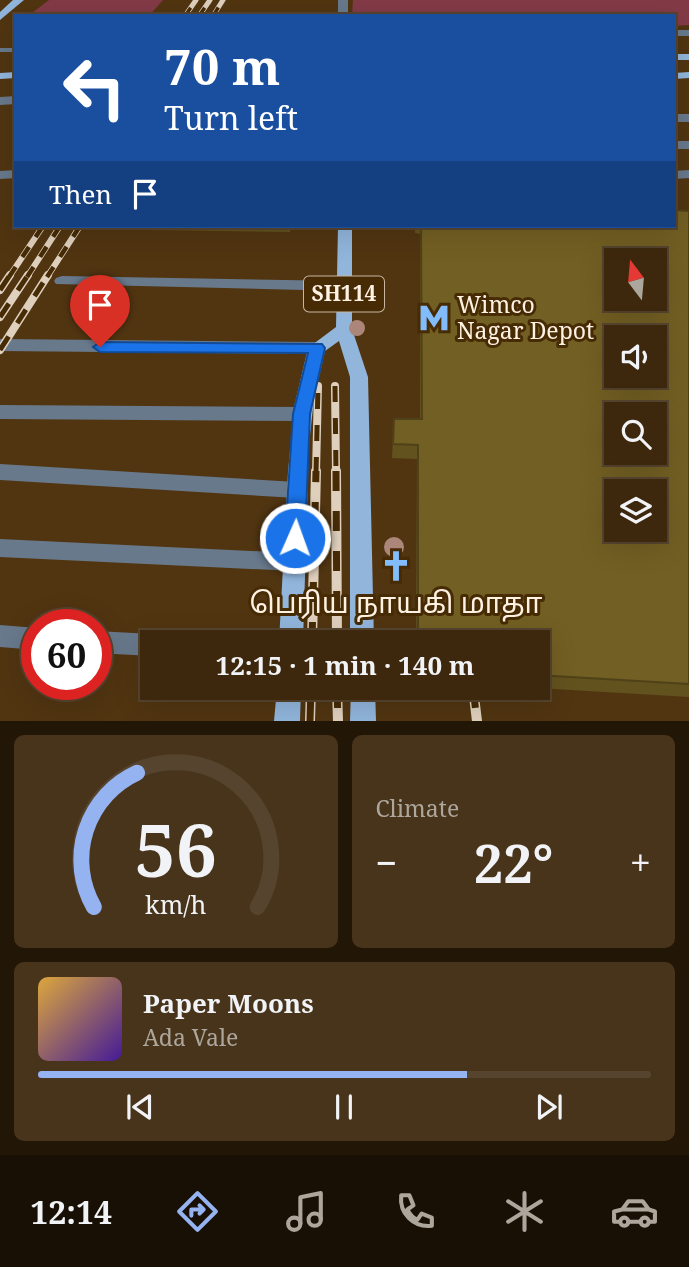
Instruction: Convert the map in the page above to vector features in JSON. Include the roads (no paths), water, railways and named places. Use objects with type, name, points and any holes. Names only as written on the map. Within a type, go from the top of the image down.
[{"type":"main road","points":[[0,17],[19,0]]},
{"type":"main road","name":"SH114","points":[[345,228],[344,329],[359,377],[362,630]]},
{"type":"main road","name":"SH114","points":[[317,348],[344,329]]},
{"type":"main road","points":[[292,630],[296,596],[294,562],[302,414],[317,348]]},
{"type":"main road","points":[[288,721],[289,700]]},
{"type":"main road","points":[[363,700],[363,721]]},
{"type":"street","points":[[62,281],[344,286]]},
{"type":"street","points":[[0,345],[317,348]]},
{"type":"street","points":[[0,412],[302,414]]},
{"type":"street","points":[[0,472],[297,490]]},
{"type":"street","points":[[0,548],[294,562]]},
{"type":"street","points":[[0,636],[21,638]]},
{"type":"street","points":[[112,643],[140,644]]},
{"type":"railway","points":[[186,14],[196,0]]},
{"type":"railway","points":[[200,14],[210,0]]},
{"type":"railway","points":[[214,14],[223,0]]},
{"type":"railway","points":[[9,277],[42,228]]},
{"type":"railway","points":[[27,277],[59,228]]},
{"type":"railway","points":[[47,277],[79,228]]},
{"type":"railway","points":[[0,290],[10,275]]},
{"type":"railway","points":[[0,317],[28,275]]},
{"type":"railway","points":[[0,350],[48,275]]},
{"type":"railway","points":[[316,473],[318,386]]},
{"type":"railway","points":[[335,386],[336,473]]},
{"type":"railway","points":[[312,630],[316,471]]},
{"type":"railway","points":[[336,471],[337,630]]},
{"type":"railway","points":[[310,721],[311,700]]},
{"type":"railway","points":[[337,700],[338,721]]},
{"type":"railway","points":[[474,700],[477,721]]},
{"type":"place","name":"Wimco Nagar Depot","points":[[434,318]]},
{"type":"place","name":"பெரிய நாயகி மாதா","points":[[396,566]]}]
